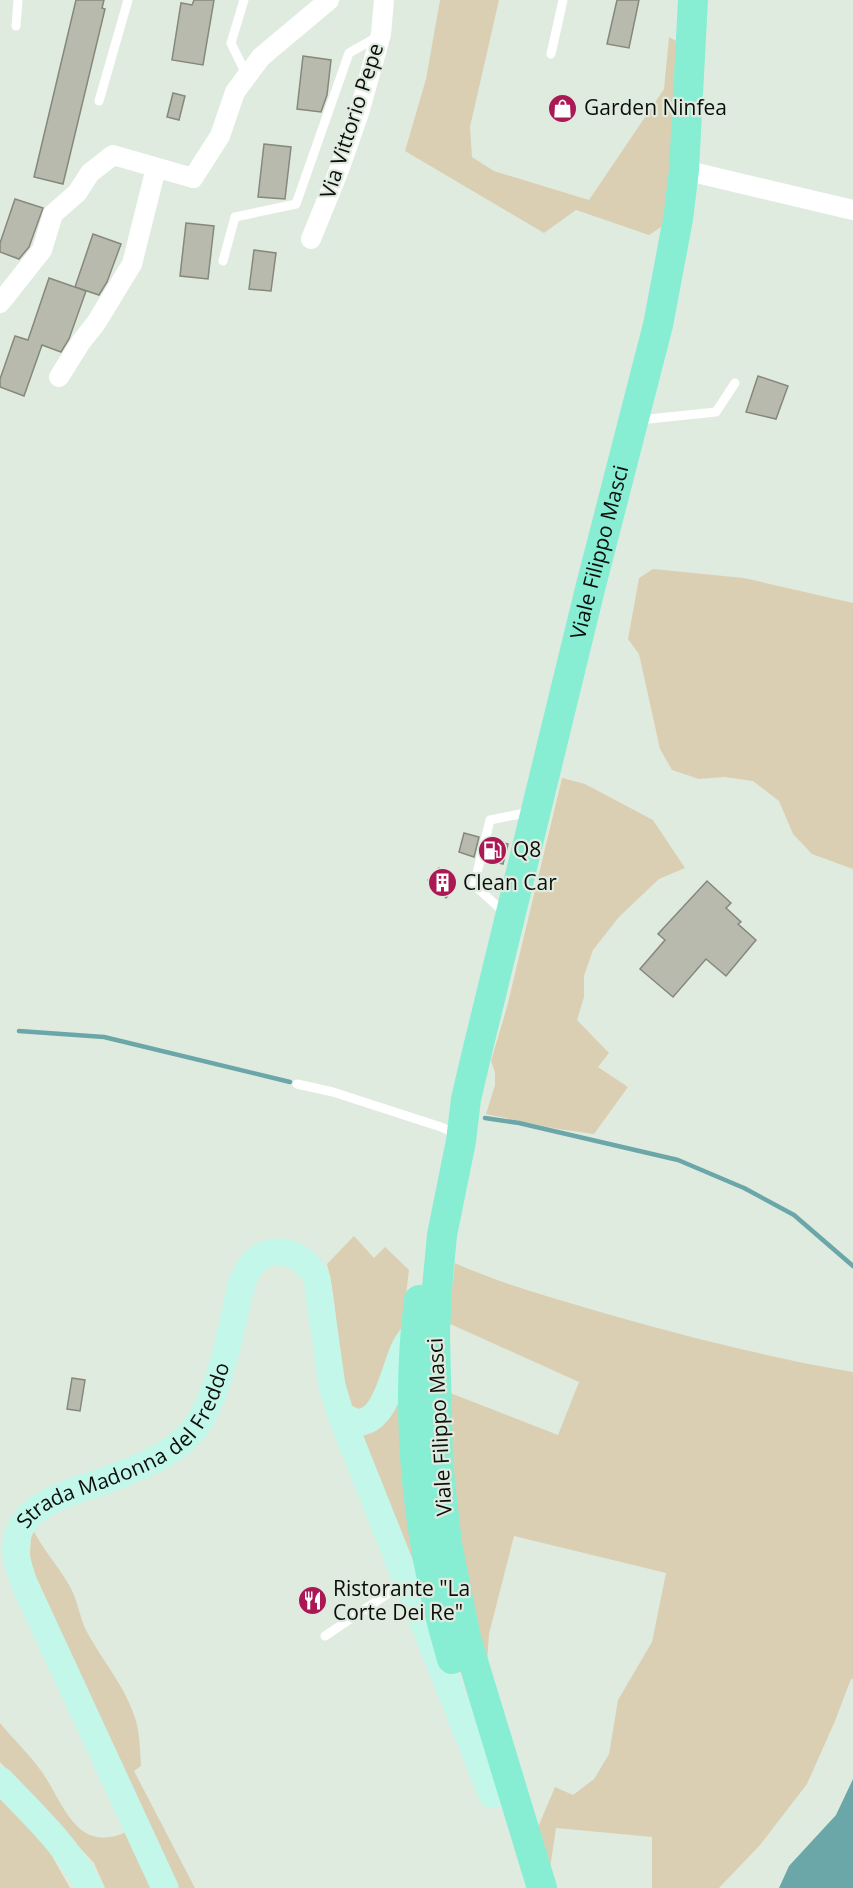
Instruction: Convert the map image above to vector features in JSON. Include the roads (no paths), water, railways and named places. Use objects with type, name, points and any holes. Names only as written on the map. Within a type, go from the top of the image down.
[{"type":"main road","name":"Viale Filippo Masci","points":[[542,1888],[466,1638],[446,1532],[438,1464],[435,1333],[437,1288],[442,1235],[466,1099],[590,589],[658,326],[678,219],[684,170],[693,0]]},
{"type":"main road","name":"Viale Filippo Masci","points":[[458,1135],[439,1175],[427,1232],[415,1333],[414,1430],[419,1493],[436,1598],[445,1637],[521,1888]]},
{"type":"main road","name":"Strada Madonna del Freddo","points":[[165,1888],[24,1583],[15,1545],[18,1532],[26,1519],[42,1506],[64,1494],[141,1466],[168,1452],[187,1438],[202,1420],[224,1361],[245,1276],[251,1265],[266,1255],[290,1253],[304,1260],[313,1271],[318,1288],[332,1386],[341,1416],[492,1795]]},
{"type":"main road","name":"Viale Filippo Masci","points":[[415,1333],[430,1311],[437,1288]]},
{"type":"main road","points":[[341,1416],[359,1422],[368,1420],[378,1413],[405,1346],[415,1333]]},
{"type":"main road","name":"Strada Madonna del Freddo","points":[[407,1581],[445,1637]]},
{"type":"main road","name":"Viale Filippo Masci","points":[[445,1637],[463,1660],[486,1706]]},
{"type":"main road","points":[[0,1780],[64,1847],[90,1888]]},
{"type":"street","points":[[0,303],[42,250],[53,214],[77,193],[90,173],[113,155],[194,178],[220,136],[235,92],[261,57],[329,0]]},
{"type":"street","name":"Via Vittorio Pepe","points":[[311,239],[359,113],[381,34],[383,1]]},
{"type":"street","points":[[59,377],[132,264],[156,168]]},
{"type":"street","points":[[684,170],[853,210]]},
{"type":"lane","points":[[16,26],[18,0]]},
{"type":"lane","points":[[99,101],[128,0]]},
{"type":"lane","points":[[244,0],[231,43],[247,76]]},
{"type":"lane","points":[[551,54],[563,0]]},
{"type":"lane","points":[[223,261],[235,217],[296,204],[348,53],[381,34]]},
{"type":"lane","points":[[633,421],[716,412],[735,383]]},
{"type":"lane","points":[[509,918],[474,885],[476,874],[490,820],[535,811]]},
{"type":"lane","points":[[297,1084],[333,1092],[441,1127],[458,1135]]},
{"type":"lane","points":[[325,1636],[407,1581]]},
{"type":"water","points":[[853,1779],[853,1888],[779,1888],[789,1866],[836,1815]]},
{"type":"waterway","points":[[19,1031],[104,1037],[290,1082]]},
{"type":"waterway","points":[[485,1118],[519,1123],[678,1160],[744,1188],[794,1215],[853,1266]]},
{"type":"place","name":"Garden Ninfea","points":[[563,108]]},
{"type":"place","name":"Q8","points":[[492,850]]},
{"type":"place","name":"Clean Car","points":[[442,883]]},
{"type":"place","name":"Ristorante \"La Corte Dei Re\"","points":[[312,1601]]}]
